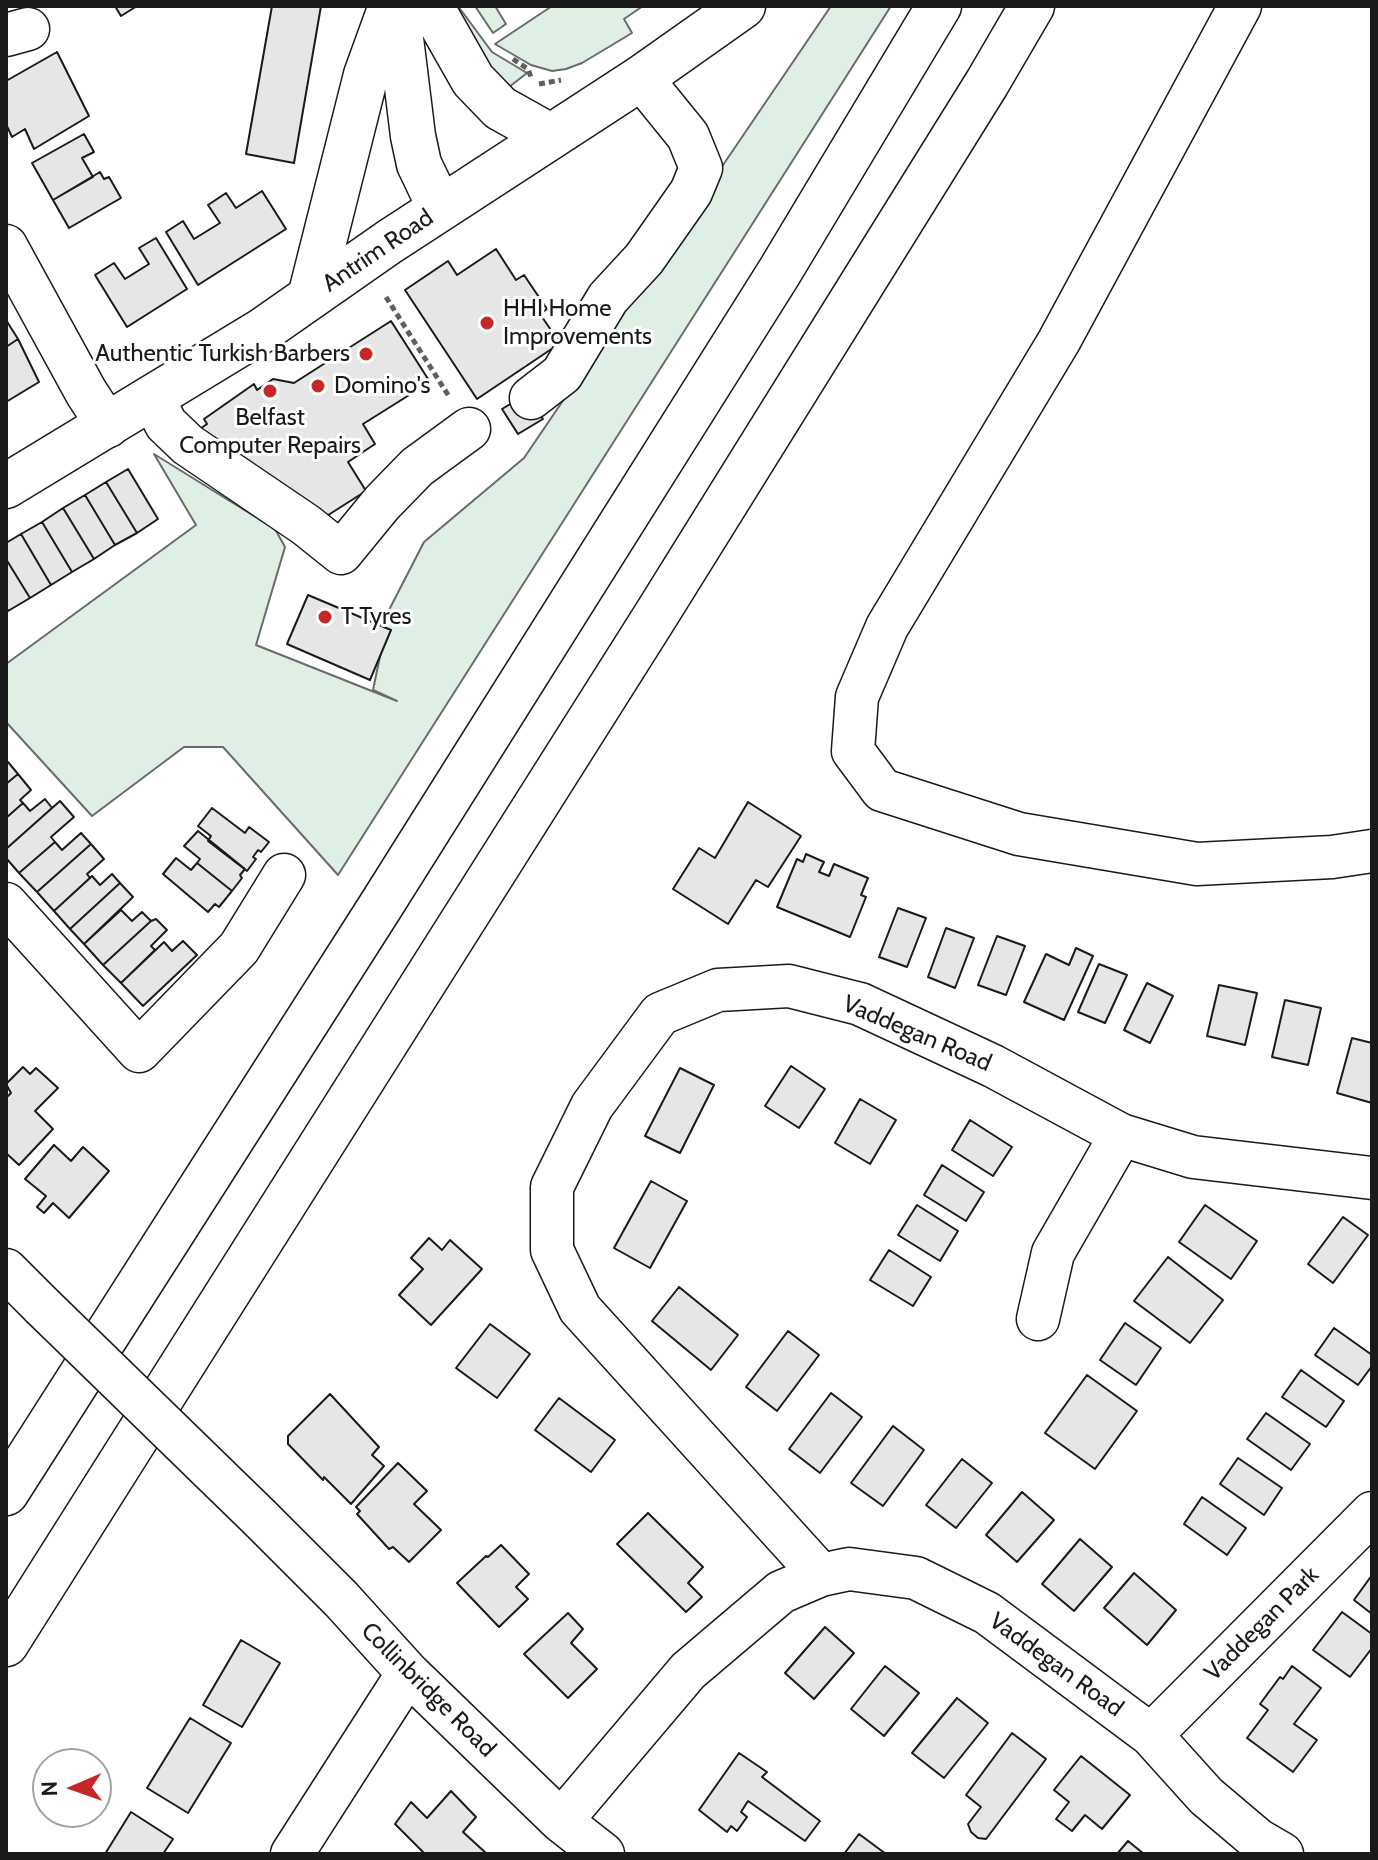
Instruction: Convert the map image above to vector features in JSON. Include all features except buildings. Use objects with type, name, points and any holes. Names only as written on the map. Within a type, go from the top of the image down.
[{"type":"main road","points":[[310,297],[366,75],[391,6]]},
{"type":"main road","points":[[397,6],[413,136],[419,164],[440,208]]},
{"type":"main road","points":[[431,6],[473,80],[500,108],[550,136]]},
{"type":"main road","name":"Antrim Road","points":[[6,486],[263,330],[440,208],[641,78],[743,6]]},
{"type":"main road","points":[[6,1493],[772,285],[939,6]]},
{"type":"main road","points":[[6,1644],[673,588],[1032,6]]},
{"type":"street","points":[[1240,6],[1059,341],[887,627],[857,697],[853,751],[882,790],[1019,834],[1197,864],[1332,857],[1372,851]]},
{"type":"street","points":[[531,398],[562,374],[608,298],[644,259],[691,192],[701,168],[688,136],[641,78]]},
{"type":"street","points":[[6,246],[108,426]]},
{"type":"street","points":[[153,399],[166,424],[188,445],[306,525],[341,553],[417,467],[469,429]]},
{"type":"street","points":[[6,904],[139,1051],[239,948],[284,875]]},
{"type":"street","name":"Vaddegan Road","points":[[821,1575],[580,1309],[552,1250],[552,1187],[592,1106],[660,1014],[718,990],[789,986],[860,1004],[993,1066],[1121,1135],[1193,1157],[1372,1178]]},
{"type":"street","points":[[1038,1319],[1053,1253],[1121,1135]]},
{"type":"street","name":"Collinbridge Road","points":[[6,1270],[341,1599],[408,1673],[561,1821],[603,1854]]},
{"type":"street","name":"Vaddegan Park","points":[[1151,1735],[1372,1513]]},
{"type":"street","name":"Vaddegan Road","points":[[561,1821],[688,1671],[781,1592],[821,1575],[849,1569],[916,1578],[987,1613],[1151,1735],[1206,1796],[1258,1840],[1282,1854]]},
{"type":"street","points":[[292,1854],[408,1673]]},
{"type":"path","points":[[508,55],[528,69],[534,85],[562,80]]},
{"type":"path","points":[[386,297],[469,429]]},
{"type":"green space","points":[[448,6],[458,6],[492,52],[527,73],[504,91]]},
{"type":"green space","points":[[475,6],[495,6],[506,24],[493,33]]},
{"type":"green space","points":[[552,6],[643,6],[624,19],[632,33],[566,69],[552,71],[531,65],[495,44]]},
{"type":"green space","points":[[831,6],[891,6],[338,875],[223,747],[184,747],[92,816],[6,722],[6,664],[196,525],[154,454],[275,529],[285,547],[256,645],[397,701],[373,690],[390,608],[424,542],[524,458]]},
{"type":"place","name":"HHI Home Improvements","points":[[487,323]]},
{"type":"place","name":"Authentic Turkish Barbers","points":[[366,354]]},
{"type":"place","name":"Domino's","points":[[318,386]]},
{"type":"place","name":"Belfast Computer Repairs","points":[[270,391]]},
{"type":"place","name":"T Tyres","points":[[325,617]]}]
